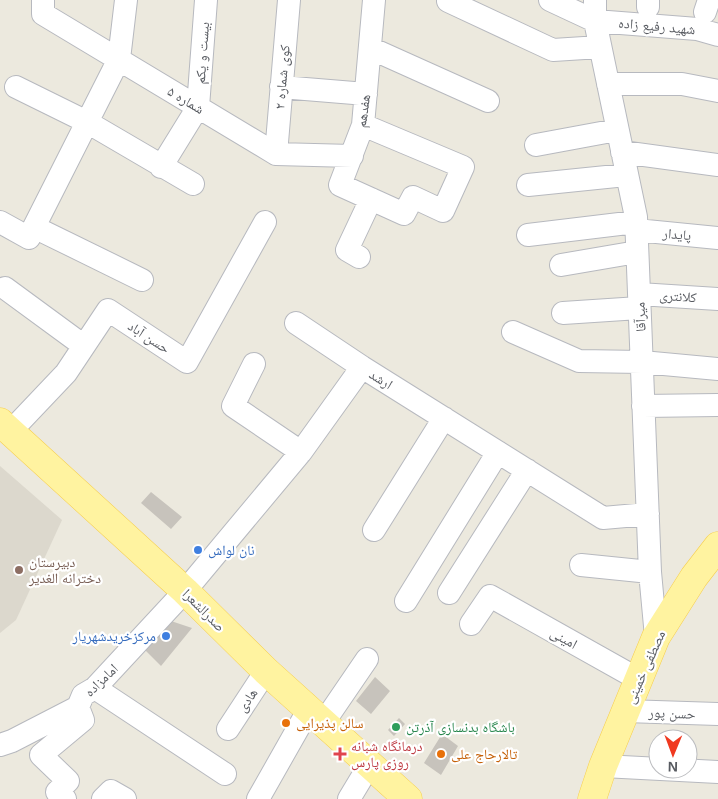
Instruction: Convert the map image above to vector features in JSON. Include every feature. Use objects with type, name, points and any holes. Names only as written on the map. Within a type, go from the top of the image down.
[{"type":"main road","name":"صدرالشعرا","points":[[5,427],[186,591],[266,671],[408,799]]},
{"type":"main road","name":"مصطفی خمینی","points":[[592,799],[603,766],[656,637],[694,577],[718,546]]},
{"type":"street","name":"شماره ۵","points":[[43,0],[42,14],[276,154],[352,156]]},
{"type":"street","points":[[0,222],[29,238],[119,59],[126,0]]},
{"type":"street","name":"بیست و یکم","points":[[198,107],[206,0]]},
{"type":"street","name":"کوی شماره ۲","points":[[276,154],[289,0]]},
{"type":"street","name":"هفدهم","points":[[371,198],[340,185],[363,125],[374,0]]},
{"type":"street","points":[[550,0],[595,11]]},
{"type":"street","points":[[448,2],[553,50],[600,47]]},
{"type":"street","name":"شهید رفیع زاده","points":[[595,11],[698,29],[718,35]]},
{"type":"street","name":"میرآقا","points":[[595,11],[600,47],[622,152],[636,235],[650,572],[656,637]]},
{"type":"street","points":[[370,48],[488,101]]},
{"type":"street","points":[[608,84],[682,84],[718,91]]},
{"type":"street","points":[[16,87],[87,122],[193,184]]},
{"type":"street","points":[[281,87],[366,94]]},
{"type":"street","points":[[161,167],[198,107]]},
{"type":"street","points":[[360,257],[347,250],[371,198],[404,214],[413,197],[443,212],[463,167],[363,125]]},
{"type":"street","points":[[536,145],[617,130]]},
{"type":"street","points":[[622,152],[718,165]]},
{"type":"street","points":[[528,185],[626,175]]},
{"type":"street","name":"حسن آباد","points":[[5,427],[66,373],[108,310],[187,362],[265,222]]},
{"type":"street","points":[[34,227],[142,280]]},
{"type":"street","points":[[528,235],[636,235]]},
{"type":"street","points":[[561,265],[636,235]]},
{"type":"street","name":"پایدار","points":[[636,235],[718,238]]},
{"type":"street","points":[[5,288],[84,346]]},
{"type":"street","name":"کلانتری","points":[[563,313],[639,301],[718,299]]},
{"type":"street","points":[[296,323],[362,367]]},
{"type":"street","points":[[513,332],[579,361],[642,362],[718,369]]},
{"type":"street","points":[[254,364],[232,406],[301,452]]},
{"type":"street","name":"ارشد","points":[[186,591],[301,452],[362,367],[603,518],[648,514]]},
{"type":"street","points":[[643,406],[718,404]]},
{"type":"street","points":[[374,530],[444,418]]},
{"type":"street","points":[[406,601],[498,452]]},
{"type":"street","points":[[449,593],[527,470]]},
{"type":"street","points":[[581,565],[650,572]]},
{"type":"street","name":"امامزاده","points":[[0,745],[12,741],[78,707],[83,695],[95,688],[186,591]]},
{"type":"street","name":"امینی","points":[[470,624],[490,596],[638,679]]},
{"type":"street","points":[[258,799],[317,715],[367,659]]},
{"type":"street","name":"هادی","points":[[228,729],[266,671]]},
{"type":"street","points":[[95,688],[225,774]]},
{"type":"street","points":[[65,799],[57,792],[68,781],[41,754],[84,720],[78,707]]},
{"type":"street","name":"حسن پور","points":[[625,711],[718,714]]},
{"type":"street","points":[[349,799],[370,764]]},
{"type":"street","points":[[603,766],[718,772]]},
{"type":"street","points":[[104,799],[111,791],[125,799]]},
{"type":"shaded area","name":"دبیرستان دخترانه الغدیر","points":[[0,466],[62,520],[16,620],[0,633]]},
{"type":"building","points":[[151,492],[182,517],[171,529],[141,503]]},
{"type":"building","name":"مرکزخریدشهریار","points":[[165,619],[192,628],[161,666],[140,645]]},
{"type":"building","points":[[375,677],[390,691],[371,714],[356,701]]},
{"type":"building","name":"باشگاه بدنسازی آذرتن","points":[[399,718],[405,724],[394,736],[388,730]]},
{"type":"building","name":"تالارحاج علی","points":[[442,734],[458,746],[441,775],[424,763]]},
{"type":"place","name":"نان لواش","points":[[198,550]]},
{"type":"place","name":"دبیرستان دخترانه الغدیر","points":[[19,570]]},
{"type":"place","name":"مرکزخریدشهریار","points":[[166,636]]},
{"type":"place","name":"سالن پذیرایی","points":[[286,723]]},
{"type":"place","name":"باشگاه بدنسازی آذرتن","points":[[396,727]]},
{"type":"place","name":"درمانگاه شبانه روزی پارس","points":[[340,754]]},
{"type":"place","name":"تالارحاج علی","points":[[441,754]]}]
